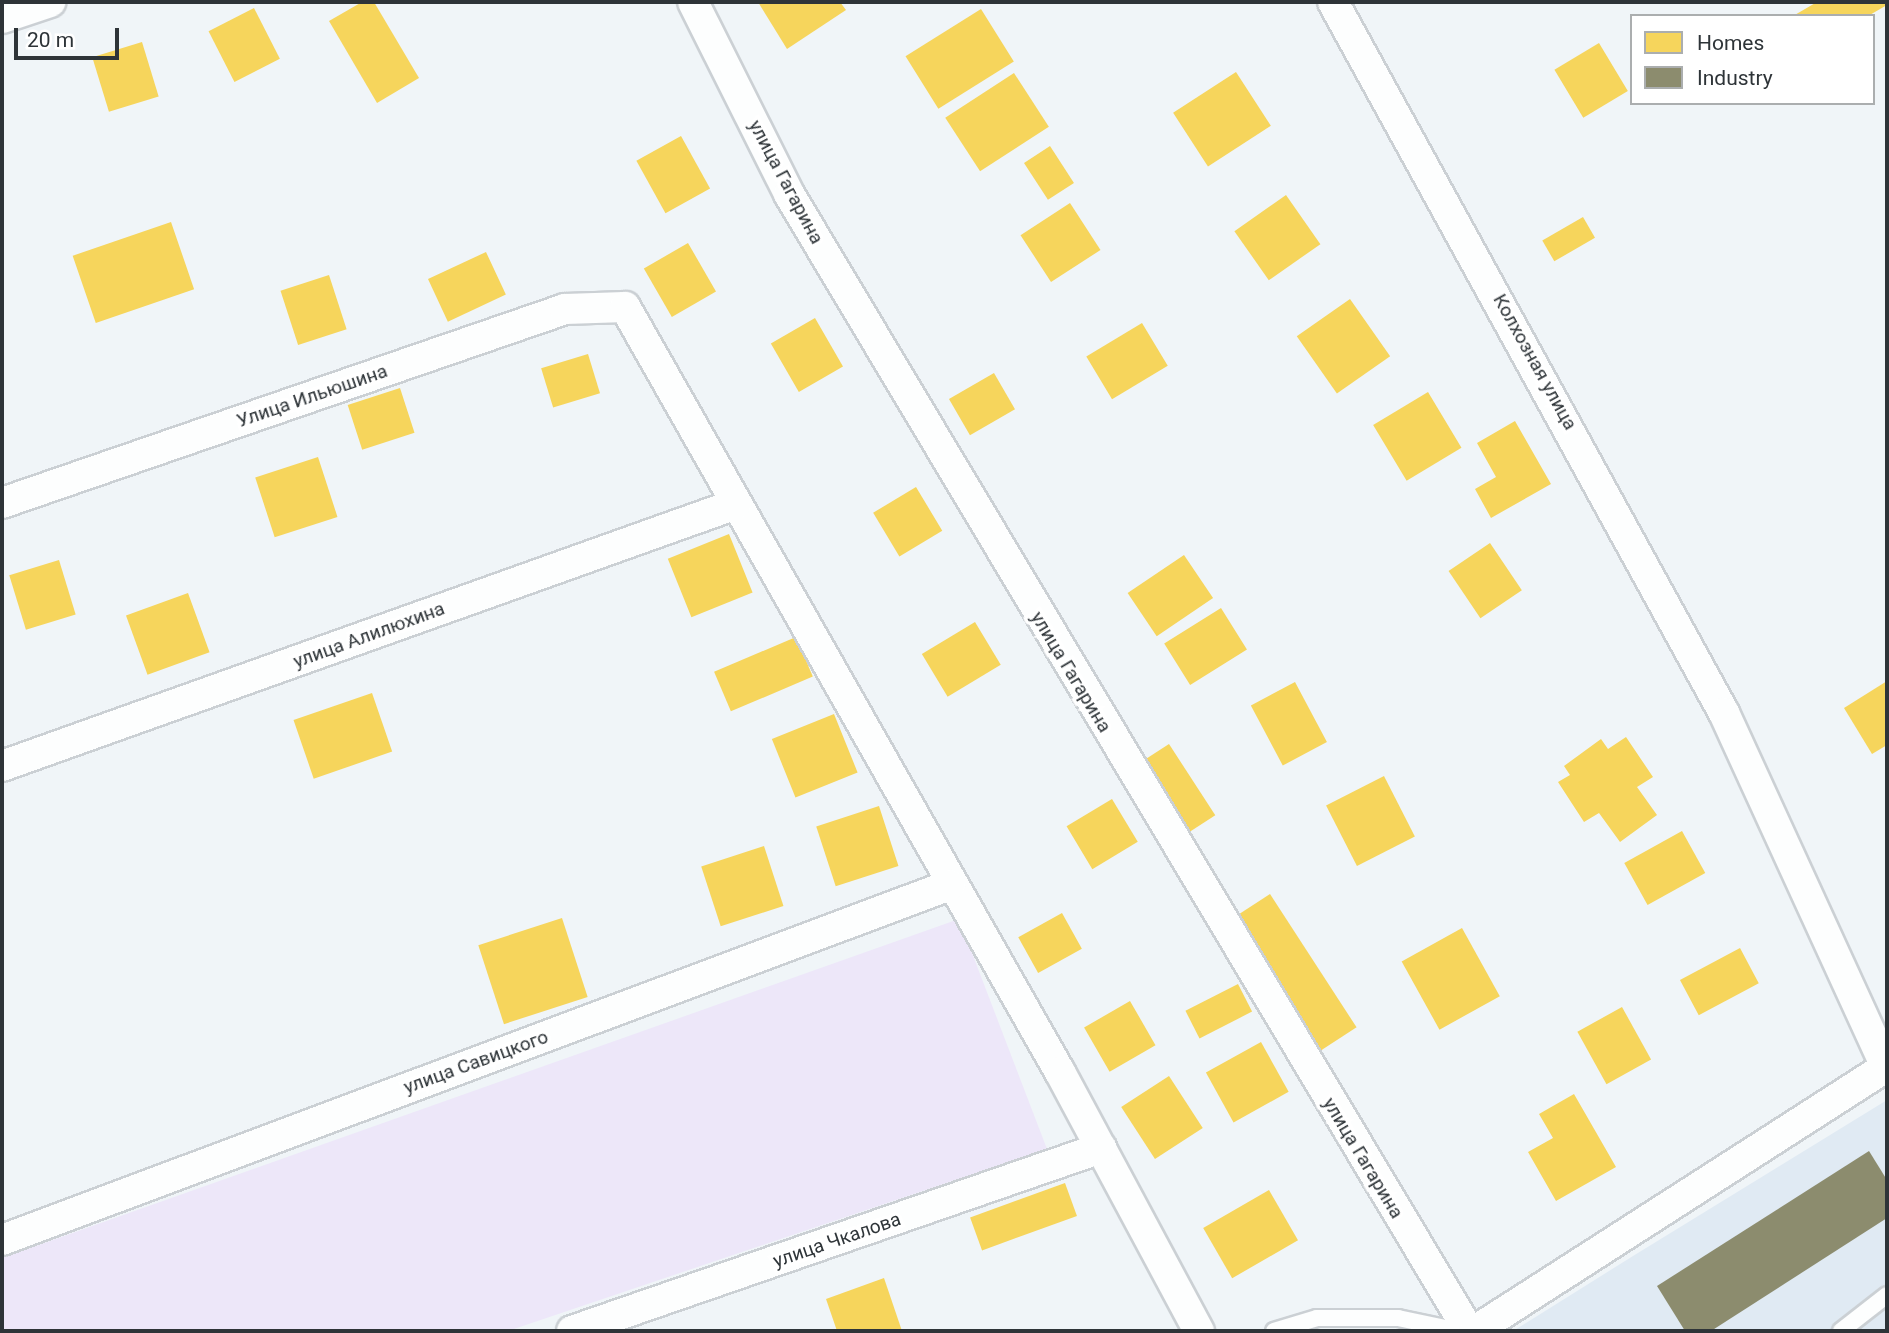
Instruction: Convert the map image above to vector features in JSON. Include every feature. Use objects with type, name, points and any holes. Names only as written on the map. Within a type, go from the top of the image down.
[{"type":"street","points":[[2,18],[50,2]]},
{"type":"street","name":"улица Гагарина","points":[[693,2],[789,194],[1472,1331]]},
{"type":"street","name":"Колхозная улица","points":[[1333,2],[1562,411],[1728,727],[1887,1067]]},
{"type":"street","name":"Улица Ильюшина","points":[[2,503],[565,309],[625,307],[736,504]]},
{"type":"street","points":[[736,504],[1101,1149],[1199,1331]]},
{"type":"street","name":"улица Алилюхина","points":[[2,766],[736,504]]},
{"type":"street","name":"улица Савицкого","points":[[2,1240],[950,885]]},
{"type":"street","points":[[1472,1331],[1887,1067]]},
{"type":"street","name":"улица Чкалова","points":[[572,1331],[1101,1149]]},
{"type":"lane","points":[[1841,1331],[1887,1295]]},
{"type":"lane","points":[[1274,1331],[1317,1318],[1398,1318],[1459,1331]]},
{"type":"shaded area","points":[[959,919],[1047,1149],[508,1331],[2,1331],[2,1258]]},
{"type":"shaded area","points":[[1887,1100],[1887,1331],[1513,1331],[1633,1256]]},
{"type":"building: Homes","points":[[362,2],[374,2],[419,78],[377,103],[329,21]]},
{"type":"building: Homes","points":[[758,2],[840,2],[846,10],[787,49]]},
{"type":"building: Homes","points":[[1817,2],[1887,2],[1887,5],[1871,14],[1796,14]]},
{"type":"building: Homes","points":[[254,8],[280,59],[234,82],[209,31]]},
{"type":"building: Homes","points":[[981,9],[1014,62],[938,109],[906,56]]},
{"type":"building: Homes","points":[[142,42],[159,97],[109,112],[92,57]]},
{"type":"building: Homes","points":[[1599,43],[1628,91],[1583,118],[1554,70]]},
{"type":"building: Homes","points":[[1236,72],[1271,126],[1208,167],[1173,113]]},
{"type":"building: Homes","points":[[1014,73],[1049,127],[980,171],[945,118]]},
{"type":"building: Homes","points":[[681,136],[710,188],[665,213],[636,161]]},
{"type":"building: Homes","points":[[1050,146],[1074,183],[1048,200],[1024,163]]},
{"type":"building: Homes","points":[[1286,195],[1320,244],[1269,280],[1234,231]]},
{"type":"building: Homes","points":[[1070,203],[1100,250],[1051,282],[1021,235]]},
{"type":"building: Homes","points":[[1583,217],[1595,238],[1554,261],[1542,240]]},
{"type":"building: Homes","points":[[171,222],[194,289],[96,323],[73,256]]},
{"type":"building: Homes","points":[[688,243],[716,291],[672,317],[644,268]]},
{"type":"building: Homes","points":[[486,252],[506,295],[448,322],[428,279]]},
{"type":"building: Homes","points":[[329,275],[347,329],[298,345],[280,291]]},
{"type":"building: Homes","points":[[1350,299],[1390,356],[1337,394],[1297,336]]},
{"type":"building: Homes","points":[[815,318],[843,366],[799,392],[771,344]]},
{"type":"building: Homes","points":[[1142,323],[1168,366],[1112,399],[1086,356]]},
{"type":"building: Homes","points":[[588,354],[600,393],[553,408],[541,368]]},
{"type":"building: Homes","points":[[994,373],[1015,409],[970,435],[949,399]]},
{"type":"building: Homes","points":[[400,388],[415,433],[362,450],[348,405]]},
{"type":"building: Homes","points":[[1428,392],[1461,448],[1407,481],[1373,425]]},
{"type":"building: Homes","points":[[1515,421],[1551,484],[1491,518],[1475,489],[1496,477],[1477,443]]},
{"type":"building: Homes","points":[[318,457],[337,517],[275,537],[255,477]]},
{"type":"building: Homes","points":[[916,487],[942,531],[899,556],[873,513]]},
{"type":"building: Homes","points":[[729,534],[753,592],[691,617],[668,559]]},
{"type":"building: Homes","points":[[1490,543],[1522,590],[1480,618],[1449,571]]},
{"type":"building: Homes","points":[[1184,555],[1213,598],[1157,636],[1128,593]]},
{"type":"building: Homes","points":[[59,560],[76,615],[26,630],[9,575]]},
{"type":"building: Homes","points":[[188,593],[210,652],[148,675],[126,616]]},
{"type":"building: Homes","points":[[1221,608],[1247,650],[1190,685],[1164,644]]},
{"type":"building: Homes","points":[[975,622],[1001,665],[948,697],[922,654]]},
{"type":"building: Homes","points":[[796,637],[813,677],[731,711],[714,672]]},
{"type":"building: Homes","points":[[1887,681],[1887,745],[1872,754],[1844,708]]},
{"type":"building: Homes","points":[[1295,682],[1327,742],[1283,766],[1251,705]]},
{"type":"building: Homes","points":[[372,693],[392,752],[314,779],[294,720]]},
{"type":"building: Homes","points":[[834,714],[858,772],[795,798],[772,739]]},
{"type":"building: Homes","points":[[1626,737],[1653,777],[1637,787],[1657,815],[1620,842],[1599,813],[1584,822],[1558,782],[1570,775],[1564,766],[1601,739],[1608,749]]},
{"type":"building: Homes","points":[[1169,744],[1215,815],[1186,834],[1140,763]]},
{"type":"building: Homes","points":[[1384,776],[1415,837],[1357,866],[1326,806]]},
{"type":"building: Homes","points":[[1112,799],[1138,842],[1092,869],[1067,826]]},
{"type":"building: Homes","points":[[879,806],[898,866],[836,886],[816,826]]},
{"type":"building: Homes","points":[[1682,831],[1705,873],[1648,905],[1624,863]]},
{"type":"building: Homes","points":[[764,846],[783,906],[721,926],[701,866]]},
{"type":"building: Homes","points":[[1270,894],[1357,1027],[1320,1051],[1233,918]]},
{"type":"building: Homes","points":[[1062,913],[1082,949],[1038,973],[1018,937]]},
{"type":"building: Homes","points":[[562,918],[588,997],[504,1024],[478,945]]},
{"type":"building: Homes","points":[[1462,928],[1500,996],[1439,1030],[1402,961]]},
{"type":"building: Homes","points":[[1740,948],[1759,983],[1699,1015],[1680,980]]},
{"type":"building: Homes","points":[[1238,984],[1252,1012],[1200,1038],[1185,1011]]},
{"type":"building: Homes","points":[[1130,1001],[1156,1045],[1110,1072],[1084,1028]]},
{"type":"building: Homes","points":[[1622,1007],[1651,1059],[1606,1084],[1577,1032]]},
{"type":"building: Homes","points":[[1261,1042],[1289,1092],[1234,1122],[1206,1073]]},
{"type":"building: Homes","points":[[1169,1076],[1203,1128],[1155,1159],[1121,1107]]},
{"type":"building: Homes","points":[[1574,1094],[1616,1167],[1556,1201],[1528,1152],[1553,1138],[1539,1114]]},
{"type":"building: Homes","points":[[1065,1183],[1077,1216],[982,1250],[970,1218]]},
{"type":"building: Homes","points":[[1269,1190],[1298,1240],[1232,1278],[1203,1228]]},
{"type":"building: Homes","points":[[884,1278],[902,1331],[837,1331],[826,1299]]},
{"type":"building: Industry","points":[[1869,1151],[1887,1180],[1887,1218],[1711,1331],[1685,1331],[1657,1286]]}]
